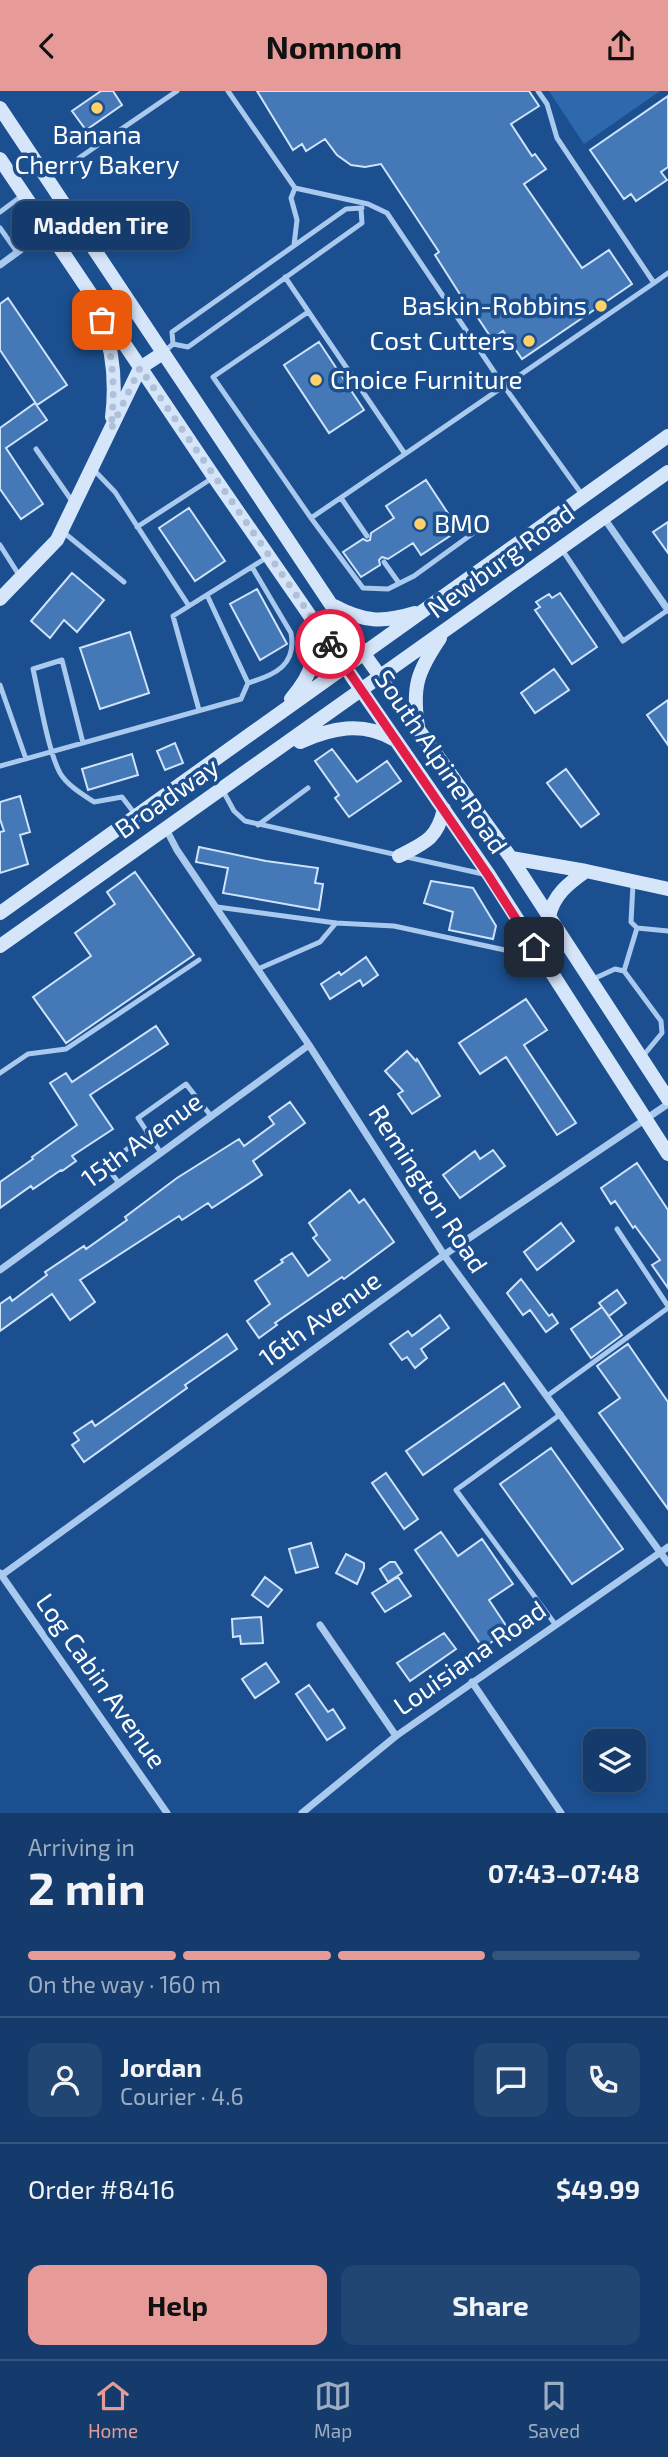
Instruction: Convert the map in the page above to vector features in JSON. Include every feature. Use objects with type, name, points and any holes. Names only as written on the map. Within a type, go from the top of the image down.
[{"type":"main road","name":"South Alpine Road","points":[[0,108],[168,349],[330,603],[511,859],[642,1057],[668,1101]]},
{"type":"main road","name":"South Alpine Road","points":[[0,159],[214,477],[444,809],[668,1154]]},
{"type":"main road","points":[[96,302],[108,338],[113,371],[111,429]]},
{"type":"main road","points":[[0,599],[57,540],[140,368],[168,349]]},
{"type":"main road","name":"Newburg Road","points":[[346,667],[668,436]]},
{"type":"main road","name":"Newburg Road","points":[[362,690],[668,472]]},
{"type":"main road","points":[[330,603],[368,620],[389,620],[427,609]]},
{"type":"main road","points":[[281,713],[313,667],[316,644],[311,616]]},
{"type":"main road","points":[[418,729],[414,700],[418,678],[444,632]]},
{"type":"main road","name":"Broadway","points":[[0,913],[346,667]]},
{"type":"main road","name":"Broadway","points":[[0,946],[362,690]]},
{"type":"main road","points":[[268,757],[337,729],[359,727],[380,731],[398,741]]},
{"type":"main road","points":[[399,856],[433,836],[440,826],[444,809]]},
{"type":"main road","points":[[511,859],[586,871],[668,889]]},
{"type":"main road","points":[[549,916],[551,904],[557,895],[586,871]]},
{"type":"street","points":[[0,264],[48,230]]},
{"type":"street","points":[[603,518],[668,610]]},
{"type":"street","name":"Remington Road","points":[[166,829],[177,850],[309,1045],[444,1255],[668,1563]]},
{"type":"street","name":"15th Avenue","points":[[0,1270],[309,1045]]},
{"type":"street","name":"16th Avenue","points":[[1,1574],[444,1255],[668,1101]]},
{"type":"street","name":"Louisiana Road","points":[[302,1813],[396,1735],[668,1547]]},
{"type":"street","name":"Log Cabin Avenue","points":[[1,1574],[167,1813]]},
{"type":"street","points":[[320,1625],[396,1735]]},
{"type":"street","points":[[472,1682],[561,1813]]},
{"type":"lane","points":[[79,158],[177,91]]},
{"type":"lane","points":[[228,91],[295,188],[368,204],[387,213],[583,496]]},
{"type":"lane","points":[[538,91],[547,104],[557,138],[654,283]]},
{"type":"lane","points":[[295,188],[291,198],[297,220],[295,245]]},
{"type":"lane","points":[[0,212],[24,195]]},
{"type":"lane","points":[[361,209],[362,223],[188,347],[168,349],[172,332],[346,209],[361,209],[368,204]]},
{"type":"lane","points":[[0,228],[17,252]]},
{"type":"lane","points":[[311,518],[668,273]]},
{"type":"lane","points":[[285,277],[405,454]]},
{"type":"lane","points":[[309,311],[213,377],[311,518],[363,588],[388,589],[414,576],[472,534]]},
{"type":"lane","points":[[36,449],[74,505]]},
{"type":"lane","points":[[92,468],[116,492],[189,606]]},
{"type":"lane","points":[[137,527],[214,477]]},
{"type":"lane","points":[[341,498],[367,536]]},
{"type":"lane","points":[[62,531],[124,582]]},
{"type":"lane","points":[[0,545],[21,577]]},
{"type":"lane","points":[[561,548],[623,641],[668,610]]},
{"type":"lane","points":[[200,710],[173,616],[269,556]]},
{"type":"lane","points":[[384,562],[399,583]]},
{"type":"lane","points":[[0,766],[241,699],[248,683],[278,671],[289,660],[293,646],[291,633],[252,567]]},
{"type":"lane","points":[[207,595],[248,683]]},
{"type":"lane","points":[[83,743],[62,660],[33,669],[60,773],[78,792],[93,802],[122,797],[136,815]]},
{"type":"lane","points":[[1,686],[26,759]]},
{"type":"lane","points":[[258,825],[308,787]]},
{"type":"lane","points":[[222,789],[234,811],[245,821],[488,875]]},
{"type":"lane","points":[[633,881],[631,922],[637,928],[668,931]]},
{"type":"lane","points":[[216,907],[336,923],[394,926],[528,955]]},
{"type":"lane","points":[[258,969],[320,942],[336,923]]},
{"type":"lane","points":[[624,971],[637,928]]},
{"type":"lane","points":[[0,1073],[29,1053],[66,1049],[199,960]]},
{"type":"lane","points":[[591,980],[615,969],[624,971],[661,1021],[662,1033],[642,1057]]},
{"type":"lane","points":[[161,1153],[138,1118],[186,1084],[211,1116]]},
{"type":"lane","points":[[119,1183],[105,1165],[148,1134]]},
{"type":"lane","points":[[547,1396],[668,1307],[617,1229]]},
{"type":"lane","points":[[555,1624],[456,1490],[561,1414]]},
{"type":"shaded area","points":[[549,91],[660,91],[584,144]]},
{"type":"building","name":"Banana Cherry Bakery","points":[[101,91],[113,91],[122,105],[86,130],[72,111]]},
{"type":"building","points":[[257,91],[529,91],[539,106],[511,124],[532,156],[535,154],[546,169],[524,184],[582,268],[609,250],[632,284],[522,359],[503,331],[492,339],[470,306],[468,307],[435,255],[439,252],[381,164],[365,167],[351,165],[337,155],[325,139],[306,151],[302,144],[293,150]]},
{"type":"building","points":[[668,96],[668,167],[661,172],[667,180],[636,201],[631,194],[624,199],[590,150]]},
{"type":"building","points":[[8,298],[67,385],[37,405],[0,350],[0,304]]},
{"type":"building","points":[[319,342],[364,410],[329,433],[284,365]]},
{"type":"building","points":[[35,403],[47,420],[6,448],[43,504],[21,519],[0,489],[0,428]]},
{"type":"building","name":"BMO","points":[[426,480],[459,530],[421,555],[413,543],[388,559],[382,557],[379,560],[380,565],[361,577],[343,552],[363,539],[370,540],[371,533],[394,518],[386,506]]},
{"type":"building","points":[[189,508],[225,561],[195,581],[159,528]]},
{"type":"building","points":[[668,522],[668,553],[653,532]]},
{"type":"building","points":[[72,573],[104,600],[77,632],[64,620],[50,638],[31,621]]},
{"type":"building","points":[[257,589],[287,644],[260,660],[230,604]]},
{"type":"building","points":[[560,593],[597,647],[572,664],[535,610],[540,607],[536,602],[549,594],[552,598]]},
{"type":"building","points":[[130,632],[149,693],[100,709],[80,648]]},
{"type":"building","points":[[554,669],[569,690],[535,713],[521,693]]},
{"type":"building","points":[[668,700],[668,745],[647,715]]},
{"type":"building","points":[[175,743],[183,763],[165,770],[157,751]]},
{"type":"building","points":[[332,749],[357,782],[387,761],[401,781],[349,817],[335,798],[339,795],[315,761]]},
{"type":"building","points":[[132,754],[138,775],[88,790],[82,769]]},
{"type":"building","points":[[566,769],[599,814],[581,827],[547,783]]},
{"type":"building","points":[[20,796],[30,832],[20,835],[28,864],[0,873],[0,832],[4,831],[0,819],[0,802]]},
{"type":"building","points":[[199,847],[266,861],[318,868],[315,883],[323,884],[319,910],[223,893],[228,868],[196,862]]},
{"type":"building","points":[[135,872],[194,955],[66,1043],[33,997],[91,956],[75,933],[115,904],[107,892]]},
{"type":"building","points":[[431,881],[473,888],[496,926],[493,939],[449,930],[453,912],[424,903]]},
{"type":"building","points":[[366,957],[378,975],[363,986],[360,980],[330,999],[321,984],[339,972],[341,975]]},
{"type":"building","points":[[526,999],[547,1030],[524,1045],[576,1123],[557,1135],[506,1057],[480,1074],[459,1043]]},
{"type":"building","points":[[156,1026],[168,1044],[90,1095],[113,1129],[72,1156],[76,1161],[62,1171],[33,1189],[31,1186],[0,1208],[0,1182],[77,1125],[50,1083],[66,1073],[72,1082]]},
{"type":"building","points":[[407,1051],[416,1061],[417,1059],[440,1096],[412,1114],[398,1094],[403,1091],[385,1071]]},
{"type":"building","points":[[290,1102],[305,1123],[253,1161],[262,1175],[212,1208],[208,1203],[182,1220],[179,1216],[80,1280],[95,1302],[70,1320],[52,1294],[0,1331],[0,1304],[10,1297],[12,1301],[47,1275],[45,1272],[84,1246],[86,1249],[127,1220],[125,1217],[177,1178],[239,1139],[244,1146],[274,1124],[269,1117]]},
{"type":"building","points":[[493,1150],[505,1166],[460,1198],[443,1175],[475,1151],[480,1159]]},
{"type":"building","points":[[637,1163],[668,1210],[668,1288],[652,1265],[660,1260],[615,1201],[611,1204],[601,1188]]},
{"type":"building","points":[[350,1190],[359,1203],[364,1199],[394,1242],[344,1279],[342,1277],[275,1323],[277,1325],[259,1338],[247,1321],[270,1304],[255,1281],[292,1253],[308,1276],[330,1260],[313,1238],[317,1235],[309,1223]]},
{"type":"building","points":[[561,1223],[574,1241],[537,1270],[524,1252]]},
{"type":"building","points":[[521,1279],[549,1316],[552,1314],[558,1323],[546,1332],[530,1310],[523,1315],[507,1293]]},
{"type":"building","points":[[617,1290],[626,1303],[609,1316],[599,1303]]},
{"type":"building","points":[[602,1307],[622,1335],[591,1358],[571,1329]]},
{"type":"building","points":[[440,1315],[449,1328],[421,1349],[427,1358],[415,1368],[407,1357],[402,1360],[390,1344],[408,1331],[412,1336]]},
{"type":"building","points":[[227,1334],[237,1349],[84,1462],[72,1445],[79,1440],[74,1433],[92,1421],[95,1426]]},
{"type":"building","points":[[628,1344],[668,1402],[668,1509],[599,1413],[620,1398],[597,1366]]},
{"type":"building","points":[[504,1383],[520,1407],[423,1475],[406,1451]]},
{"type":"building","points":[[551,1448],[623,1549],[572,1584],[500,1484]]},
{"type":"building","points":[[386,1473],[418,1519],[404,1529],[372,1483]]},
{"type":"building","points":[[441,1532],[458,1556],[482,1539],[513,1584],[489,1600],[509,1630],[483,1648],[415,1550]]},
{"type":"building","points":[[311,1543],[318,1567],[296,1573],[289,1549]]},
{"type":"building","points":[[346,1554],[364,1563],[357,1584],[336,1573]]},
{"type":"building","points":[[390,1562],[395,1562],[402,1573],[388,1582],[380,1569]]},
{"type":"building","points":[[265,1577],[282,1590],[268,1607],[252,1595]]},
{"type":"building","points":[[398,1577],[411,1596],[385,1612],[372,1593]]},
{"type":"building","points":[[261,1617],[263,1643],[241,1644],[240,1636],[233,1637],[232,1619]]},
{"type":"building","points":[[444,1633],[456,1649],[410,1681],[397,1663]]},
{"type":"building","points":[[266,1663],[279,1682],[255,1698],[242,1679]]},
{"type":"building","points":[[309,1685],[328,1712],[333,1709],[345,1728],[327,1740],[296,1694]]},
{"type":"way so far","points":[[102,320],[113,371],[111,429],[140,368],[330,644]]},
{"type":"place","name":"Banana Cherry Bakery","points":[[97,108]]},
{"type":"place","name":"Baskin-Robbins","points":[[601,306]]},
{"type":"place","name":"Madden Tire","points":[[102,320]]},
{"type":"place","name":"Cost Cutters","points":[[529,341]]},
{"type":"place","name":"Choice Furniture","points":[[316,380]]},
{"type":"place","name":"BMO","points":[[420,524]]},
{"type":"route","points":[[330,644],[534,947]]}]
